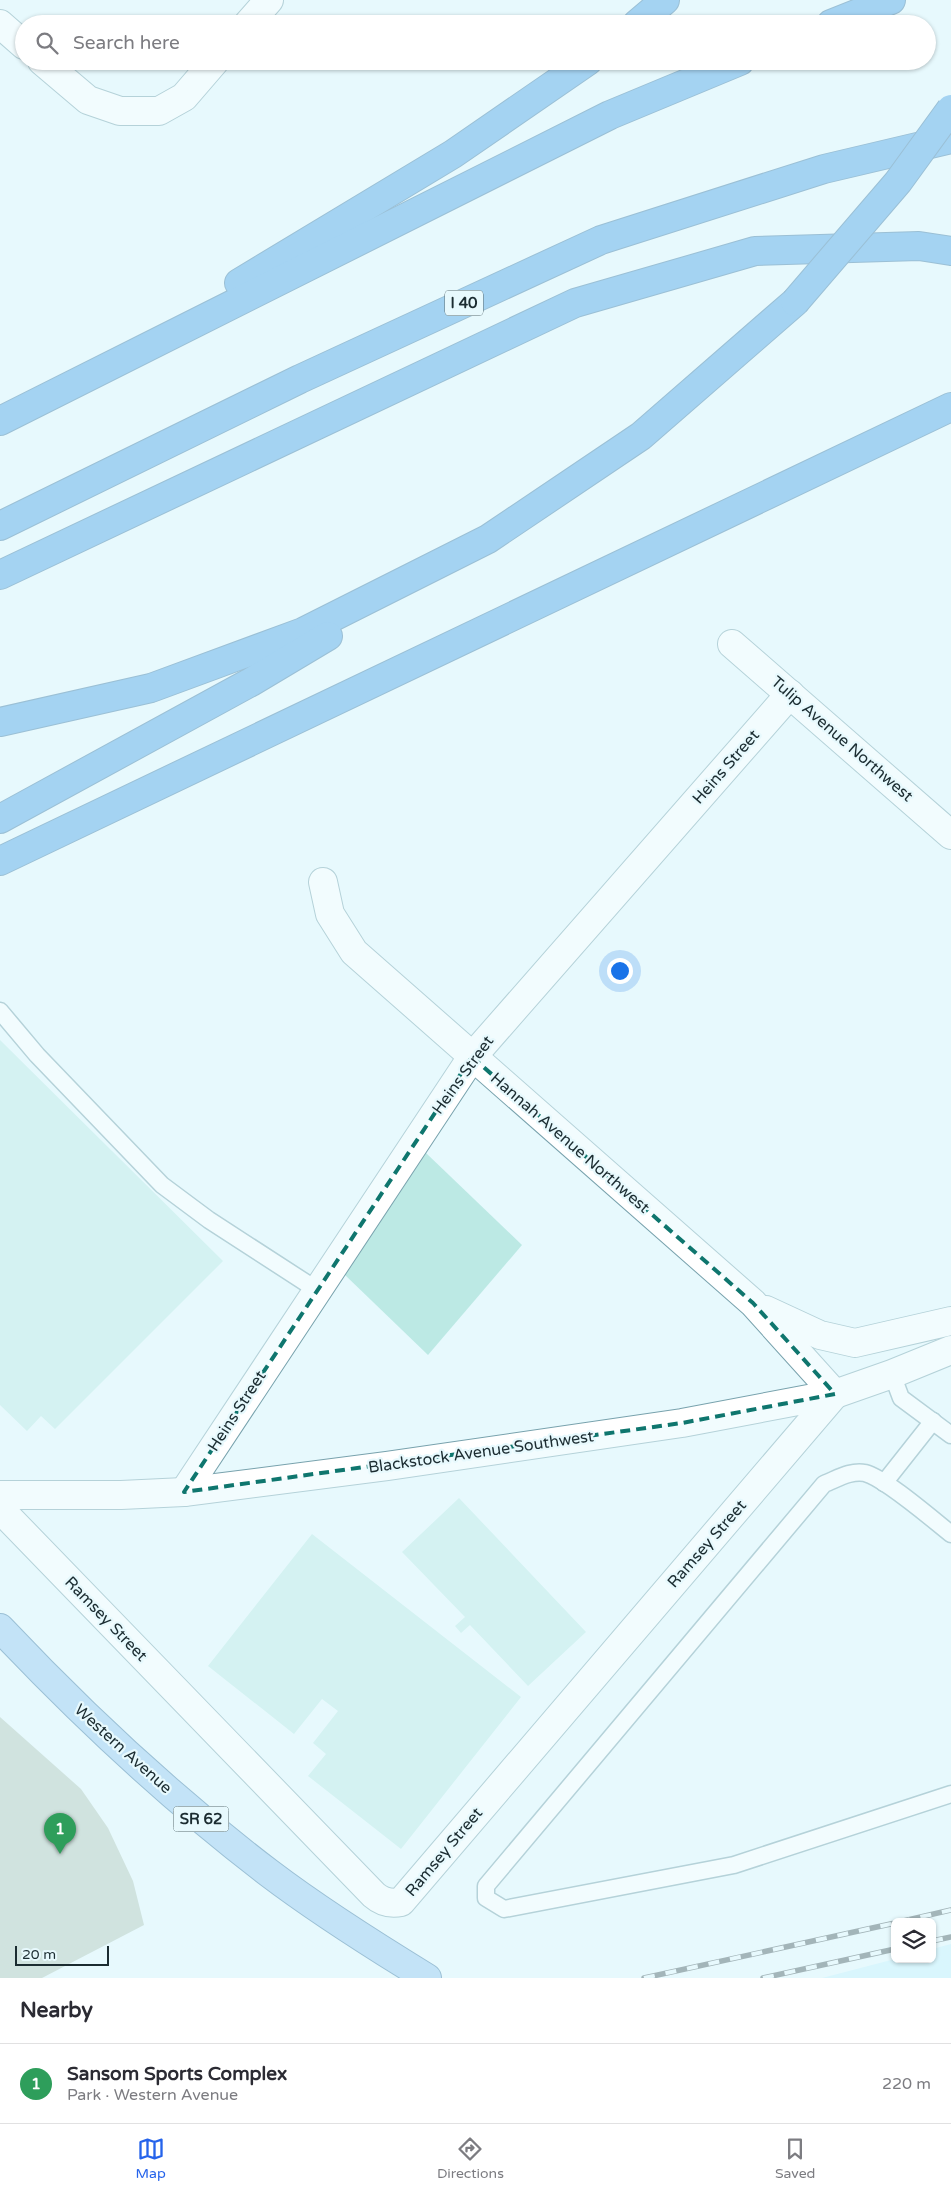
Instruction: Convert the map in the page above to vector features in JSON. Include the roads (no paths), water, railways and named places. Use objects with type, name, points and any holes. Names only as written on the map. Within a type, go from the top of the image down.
[{"type":"highway","points":[[648,15],[665,0]]},
{"type":"highway","points":[[853,15],[890,0]]},
{"type":"highway","points":[[58,392],[453,154],[575,70]]},
{"type":"highway","points":[[0,421],[610,115],[718,70]]},
{"type":"highway","points":[[0,819],[251,682],[488,539],[641,436],[795,302],[898,182],[951,109]]},
{"type":"highway","name":"I 40","points":[[0,526],[300,379],[601,240],[824,169],[951,139]]},
{"type":"highway","points":[[0,575],[575,303],[755,251],[919,246],[951,251]]},
{"type":"highway","points":[[0,861],[951,407]]},
{"type":"highway","points":[[0,722],[151,688],[294,635],[488,539]]},
{"type":"main road","name":"Western Avenue","points":[[0,1628],[130,1757],[205,1822],[270,1874],[388,1954],[427,1978]]},
{"type":"street","points":[[256,15],[269,0]]},
{"type":"street","points":[[0,24],[15,37]]},
{"type":"street","points":[[53,70],[88,100],[120,112],[159,111],[184,97],[207,70]]},
{"type":"street","name":"Tulip Avenue Northwest","points":[[732,644],[951,835]]},
{"type":"street","name":"Heins Street","points":[[184,1492],[472,1057],[790,694]]},
{"type":"street","name":"Hannah Avenue Northwest","points":[[323,882],[330,914],[354,952],[753,1303],[835,1394]]},
{"type":"street","points":[[753,1303],[820,1335],[855,1342],[951,1321]]},
{"type":"street","name":"Blackstock Avenue Southwest","points":[[0,1495],[121,1495],[184,1492],[682,1423],[835,1394],[892,1374],[951,1350]]},
{"type":"street","name":"Ramsey Street","points":[[0,1510],[374,1895],[381,1901],[395,1903],[401,1902],[835,1394]]},
{"type":"lane","points":[[0,1011],[37,1055],[162,1185],[208,1220],[317,1290]]},
{"type":"lane","points":[[892,1374],[901,1398],[951,1435]]},
{"type":"lane","points":[[884,1483],[933,1421]]},
{"type":"lane","points":[[951,1534],[884,1483],[865,1473],[850,1473],[824,1484],[486,1886],[486,1898],[504,1909],[734,1865],[951,1794]]},
{"type":"railway","points":[[916,1918],[951,1910]]},
{"type":"railway","points":[[644,1978],[891,1924]]},
{"type":"railway","points":[[936,1940],[951,1937]]},
{"type":"railway","points":[[763,1978],[891,1950]]},
{"type":"place","name":"Sansom Sports Complex","points":[[60,1854]]}]
